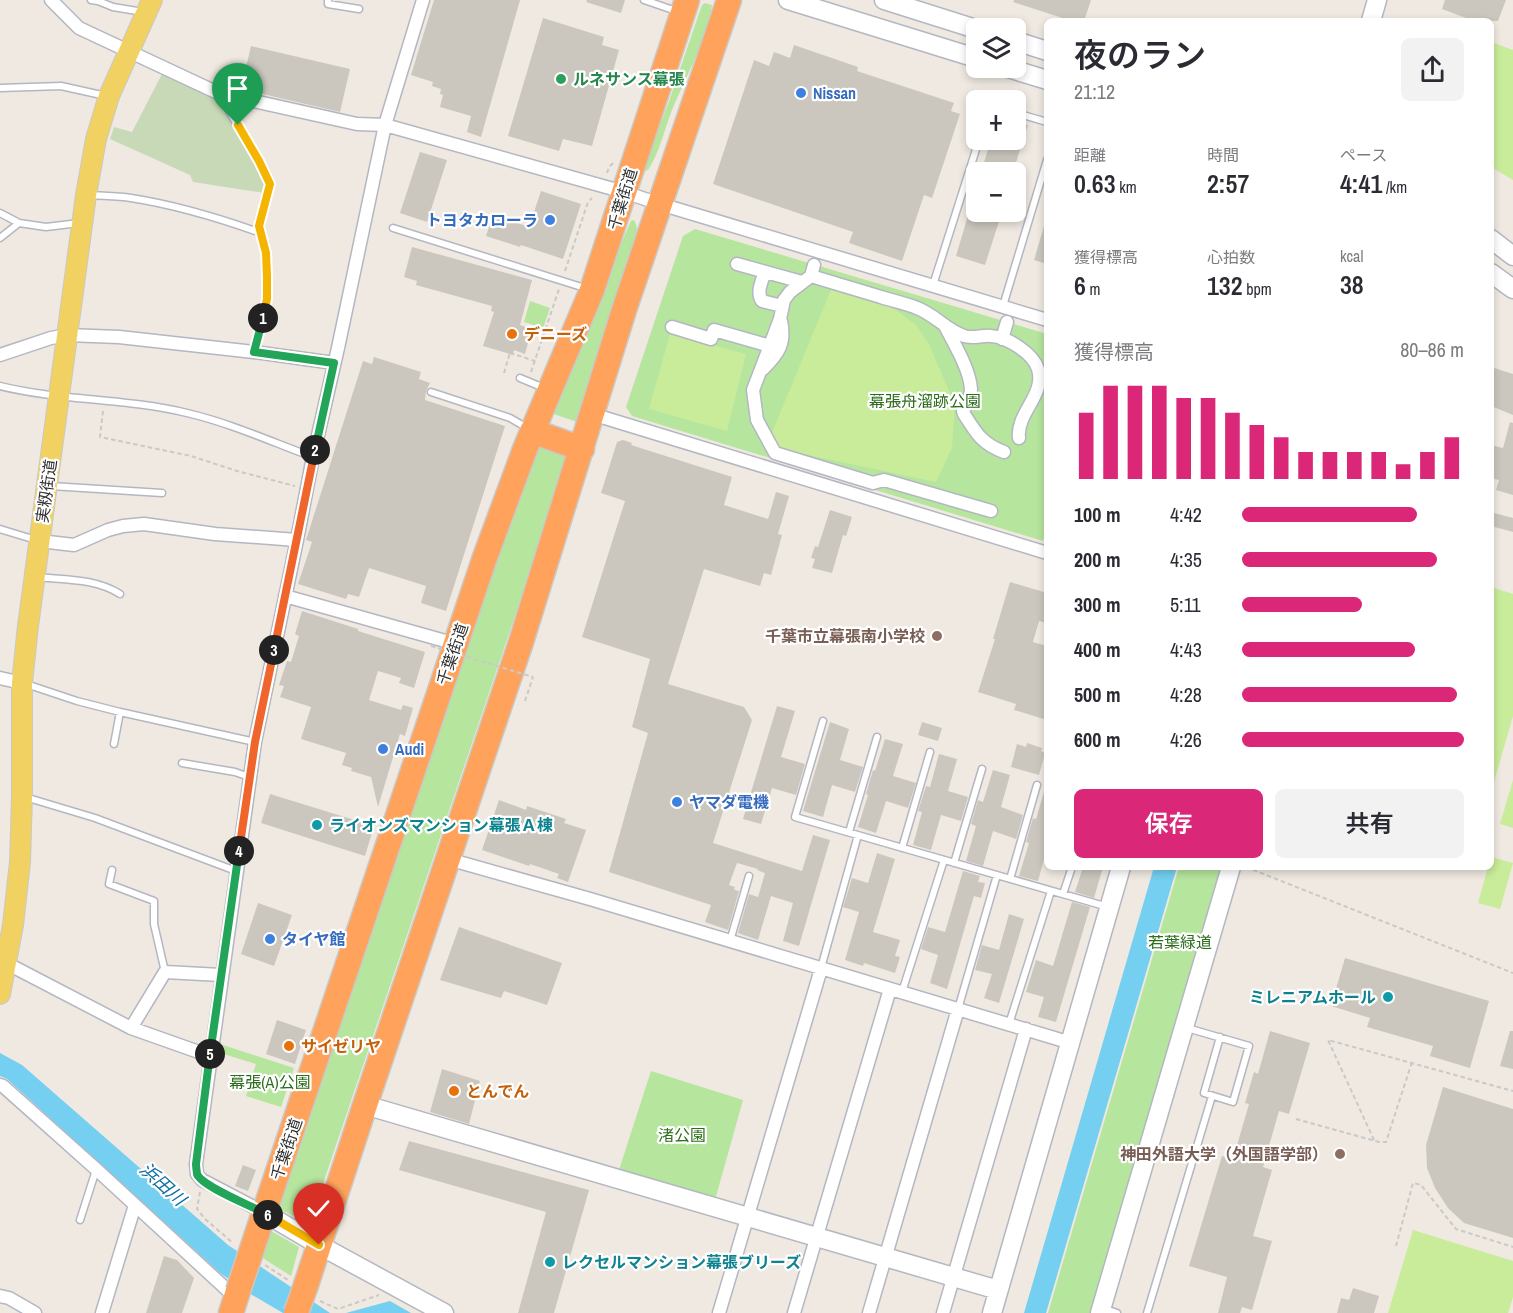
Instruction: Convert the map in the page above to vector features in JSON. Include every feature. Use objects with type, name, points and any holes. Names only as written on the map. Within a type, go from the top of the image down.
[{"type":"highway","points":[[296,1313],[521,642],[631,290],[729,0]]},
{"type":"highway","name":"千葉街道","points":[[235,1301],[252,1231],[280,1168],[484,560],[532,431],[592,290],[685,7]]},
{"type":"highway","points":[[532,431],[582,449]]},
{"type":"main road","name":"実籾街道","points":[[0,994],[3,962],[13,925],[20,862],[22,683],[28,626],[86,195],[96,139],[109,96],[149,6]]},
{"type":"street","points":[[51,0],[80,28],[218,93],[357,124],[385,125],[624,192],[1044,319]]},
{"type":"street","points":[[423,0],[385,125],[313,457],[255,742],[196,1164],[197,1174],[202,1180],[252,1231],[319,1245],[444,1313]]},
{"type":"street","points":[[788,0],[966,55]]},
{"type":"street","points":[[884,0],[966,26]]},
{"type":"street","points":[[1372,18],[1377,0]]},
{"type":"street","points":[[1026,44],[1044,50]]},
{"type":"street","points":[[1026,74],[1044,79]]},
{"type":"street","points":[[1494,241],[1513,256]]},
{"type":"street","points":[[737,264],[765,272],[809,274],[915,307],[967,338]]},
{"type":"street","points":[[765,272],[759,294],[760,299],[781,313]]},
{"type":"street","points":[[809,274],[784,300],[753,390],[757,420],[774,453],[873,483],[884,480],[991,511]]},
{"type":"street","points":[[1494,275],[1513,289]]},
{"type":"street","points":[[758,374],[781,348],[783,331],[781,313]]},
{"type":"street","points":[[1002,339],[1007,322]]},
{"type":"street","points":[[942,323],[957,349],[970,383],[970,397],[963,411],[964,414],[981,439],[992,448],[1004,452]]},
{"type":"street","points":[[672,327],[711,339],[714,330],[770,346]]},
{"type":"street","points":[[0,356],[51,338],[67,335],[119,337],[334,363]]},
{"type":"street","points":[[957,349],[961,341],[967,338],[988,336],[1002,339],[1021,349],[1031,358],[1038,369],[1037,392],[1020,424],[1019,438]]},
{"type":"street","points":[[592,414],[1044,552]]},
{"type":"street","points":[[40,541],[74,545],[108,530],[144,524],[215,534],[297,540]]},
{"type":"street","points":[[285,596],[456,644]]},
{"type":"street","points":[[0,678],[22,683]]},
{"type":"street","points":[[448,859],[590,899],[1071,1043]]},
{"type":"street","points":[[992,1313],[1120,870]]},
{"type":"street","points":[[1106,1311],[1184,1027],[1230,870]]},
{"type":"street","points":[[3,962],[131,1028],[210,1056]]},
{"type":"street","points":[[719,1313],[820,969]]},
{"type":"street","points":[[131,1028],[165,972],[221,975]]},
{"type":"street","points":[[794,1313],[896,991]]},
{"type":"street","points":[[869,1313],[958,1010]]},
{"type":"street","points":[[943,1313],[1026,1029]]},
{"type":"street","points":[[0,1085],[96,1169],[235,1301]]},
{"type":"street","points":[[365,1105],[998,1290]]},
{"type":"street","points":[[102,1313],[135,1205]]},
{"type":"street","points":[[0,1296],[9,1298],[35,1313]]},
{"type":"lane","points":[[91,0],[113,7],[149,6]]},
{"type":"lane","points":[[328,0],[327,4],[359,9]]},
{"type":"lane","points":[[644,0],[685,7]]},
{"type":"lane","points":[[0,88],[61,86],[109,96]]},
{"type":"lane","points":[[218,93],[254,152],[270,184],[259,226],[266,253],[267,299],[254,352]]},
{"type":"lane","points":[[1026,116],[1044,121]]},
{"type":"lane","points":[[933,286],[976,150]]},
{"type":"lane","points":[[1003,307],[1044,170]]},
{"type":"lane","points":[[86,195],[129,197],[166,205],[214,217],[261,233]]},
{"type":"lane","points":[[0,213],[20,223],[46,227],[82,223]]},
{"type":"lane","points":[[0,238],[20,223]]},
{"type":"lane","points":[[393,228],[592,290]]},
{"type":"lane","points":[[520,378],[549,391]]},
{"type":"lane","points":[[0,386],[59,397],[136,404],[186,413],[215,421],[313,457]]},
{"type":"lane","points":[[431,392],[510,418],[532,431]]},
{"type":"lane","points":[[47,486],[162,493]]},
{"type":"lane","points":[[0,529],[40,541]]},
{"type":"lane","points":[[35,577],[92,582],[120,594]]},
{"type":"lane","points":[[22,683],[120,712],[255,742]]},
{"type":"lane","points":[[114,744],[120,712]]},
{"type":"lane","points":[[824,721],[795,817],[1109,908]]},
{"type":"lane","points":[[849,832],[877,737]]},
{"type":"lane","points":[[902,848],[930,752]]},
{"type":"lane","points":[[182,763],[235,772],[249,777]]},
{"type":"lane","points":[[954,863],[982,769]]},
{"type":"lane","points":[[1010,879],[1037,785]]},
{"type":"lane","points":[[22,796],[95,818],[236,872]]},
{"type":"lane","points":[[820,969],[858,835]]},
{"type":"lane","points":[[896,991],[944,860]]},
{"type":"lane","points":[[112,870],[109,885],[154,901],[154,924],[165,972]]},
{"type":"lane","points":[[1063,894],[1071,870]]},
{"type":"lane","points":[[958,1010],[997,875]]},
{"type":"lane","points":[[730,941],[749,876]]},
{"type":"lane","points":[[1009,1025],[1051,891]]},
{"type":"lane","points":[[1184,1027],[1250,1046],[1233,1102],[1204,1094],[1220,1038]]},
{"type":"lane","points":[[1147,1313],[1212,1096]]},
{"type":"lane","points":[[80,1220],[96,1169]]},
{"type":"path","points":[[565,272],[588,202],[592,198]]},
{"type":"path","points":[[531,375],[559,288]]},
{"type":"path","points":[[504,373],[511,351],[535,361]]},
{"type":"path","points":[[104,401],[100,437],[191,456],[237,471],[307,489]]},
{"type":"path","points":[[431,646],[533,677],[525,700]]},
{"type":"path","points":[[1254,870],[1513,973]]},
{"type":"path","points":[[1374,1140],[1328,1040],[1513,1091]]},
{"type":"path","points":[[1296,1119],[1386,1142],[1412,1062]]},
{"type":"path","points":[[202,1180],[197,1209],[205,1219],[252,1231]]},
{"type":"path","points":[[1396,1246],[1413,1183],[1421,1185],[1456,1228],[1513,1247]]},
{"type":"path","points":[[266,1265],[325,1304],[338,1309],[385,1293]]},
{"type":"green space","points":[[705,3],[712,5],[706,31],[672,110],[656,156],[648,170],[645,171],[643,169],[702,5]]},
{"type":"green space","points":[[1494,43],[1513,50],[1513,180],[1494,169]]},
{"type":"green space","points":[[162,74],[217,100],[267,181],[265,193],[193,182],[190,175],[110,139],[114,127],[132,132]]},
{"type":"green space","points":[[634,220],[637,231],[633,251],[580,423],[548,412],[606,290],[620,246],[631,221]]},
{"type":"green space","name":"幕張舟溜跡公園","points":[[695,229],[1044,333],[1043,541],[632,416],[626,407],[683,236]]},
{"type":"green space","points":[[831,290],[889,305],[916,325],[929,344],[955,405],[952,448],[936,482],[780,449],[771,435]]},
{"type":"green space","points":[[530,301],[550,308],[543,328],[524,322]]},
{"type":"green space","points":[[670,334],[746,354],[727,431],[649,409]]},
{"type":"green space","points":[[535,443],[569,456],[309,1225],[278,1208]]},
{"type":"green space","points":[[1494,588],[1513,594],[1513,716],[1494,782]]},
{"type":"green space","points":[[1513,780],[1513,828],[1500,824]]},
{"type":"green space","points":[[1494,858],[1513,863],[1500,909],[1478,903],[1487,870],[1494,870]]},
{"type":"green space","name":"若葉緑道","points":[[1178,870],[1223,870],[1093,1313],[1048,1313]]},
{"type":"green space","name":"幕張(A)公園","points":[[220,1044],[294,1068],[281,1107],[246,1096],[256,1064],[217,1052]]},
{"type":"green space","name":"渚公園","points":[[651,1071],[743,1100],[715,1200],[619,1170]]},
{"type":"green space","points":[[1413,1230],[1513,1261],[1513,1297],[1508,1313],[1388,1313]]},
{"type":"green space","points":[[271,1231],[299,1247],[291,1276],[261,1257]]},
{"type":"water","points":[[1153,870],[1176,870],[1046,1313],[1024,1313]]},
{"type":"water","points":[[0,1053],[22,1065],[228,1245],[330,1313],[283,1313],[220,1273],[7,1079],[0,1076]]},
{"type":"water","points":[[390,1301],[411,1313],[346,1313]]},
{"type":"building","points":[[434,0],[520,0],[481,137],[467,132],[471,116],[440,107],[443,95],[440,94],[441,89],[432,86],[433,82],[411,75]]},
{"type":"building","points":[[587,0],[625,0],[621,13],[586,2]]},
{"type":"building","points":[[1014,0],[1091,0],[1085,18],[1063,18],[1013,2]]},
{"type":"building","points":[[1445,0],[1506,0],[1498,21],[1494,21],[1494,18],[1466,18],[1442,9]]},
{"type":"building","points":[[543,18],[604,37],[602,45],[619,50],[592,146],[563,139],[559,151],[508,136]]},
{"type":"building","points":[[794,45],[858,67],[857,71],[954,103],[951,111],[960,114],[932,198],[924,195],[902,261],[849,243],[853,232],[713,184],[754,60],[769,66],[774,52],[790,58]]},
{"type":"building","points":[[251,46],[350,69],[340,112],[241,89]]},
{"type":"building","points":[[988,150],[1020,150],[1016,162],[984,162]]},
{"type":"building","points":[[420,152],[447,160],[427,222],[400,213]]},
{"type":"building","points":[[541,191],[581,204],[563,259],[486,236],[493,215],[529,227]]},
{"type":"building","points":[[966,222],[999,222],[985,265],[956,256]]},
{"type":"building","points":[[1044,226],[1044,263],[1034,260]]},
{"type":"building","points":[[412,247],[532,280],[520,325],[532,329],[525,354],[514,350],[513,355],[483,346],[494,312],[491,311],[492,306],[416,285],[417,281],[404,277]]},
{"type":"building","points":[[374,357],[421,372],[419,379],[430,383],[425,400],[505,426],[446,611],[421,603],[426,586],[369,568],[359,597],[348,594],[346,599],[298,584],[312,542],[306,540],[363,361],[372,364]]},
{"type":"building","points":[[1494,368],[1513,374],[1513,415],[1494,407]]},
{"type":"building","points":[[1510,422],[1513,423],[1513,495],[1496,490],[1499,480],[1494,479],[1494,446],[1503,448]]},
{"type":"building","points":[[623,440],[632,443],[631,445],[732,477],[724,505],[768,519],[776,492],[789,496],[778,534],[782,535],[771,575],[764,573],[760,586],[704,569],[668,684],[744,707],[752,720],[713,843],[802,871],[813,835],[830,840],[799,946],[783,941],[793,903],[771,896],[758,940],[738,933],[749,894],[758,897],[765,873],[758,869],[737,863],[729,885],[739,891],[728,930],[705,922],[711,905],[609,872],[648,733],[632,727],[650,659],[582,637],[625,501],[601,493],[617,442]]},
{"type":"building","points":[[830,510],[852,517],[846,536],[843,535],[832,573],[812,568],[815,559],[811,558],[815,546],[818,547]]},
{"type":"building","points":[[1494,513],[1513,518],[1513,532],[1494,527]]},
{"type":"building","points":[[1010,582],[1044,592],[1044,622],[1039,621],[1033,642],[1044,645],[1044,719],[1014,710],[1016,704],[978,692],[995,639],[993,639]]},
{"type":"building","points":[[302,611],[425,652],[414,688],[399,683],[401,678],[378,671],[369,700],[401,710],[403,705],[413,708],[405,736],[400,734],[378,807],[371,777],[351,771],[352,768],[342,765],[346,753],[301,739],[311,707],[280,697],[284,686],[279,685],[287,661],[291,662],[299,636],[295,634]]},
{"type":"building","points":[[777,706],[795,711],[781,757],[805,764],[796,795],[772,788],[761,824],[743,819]]},
{"type":"building","points":[[830,722],[849,729],[840,760],[863,767],[855,792],[832,785],[823,817],[803,811]]},
{"type":"building","points":[[922,722],[942,728],[938,741],[918,735]]},
{"type":"building","points":[[885,739],[903,744],[893,776],[916,783],[908,808],[886,801],[876,833],[858,827],[873,770],[875,771]]},
{"type":"building","points":[[1027,743],[1042,748],[1044,757],[1039,775],[1011,767],[1017,744],[1026,747]]},
{"type":"building","points":[[939,754],[957,759],[948,791],[968,797],[961,821],[941,815],[931,850],[913,845],[922,812],[918,811],[926,786],[930,787]]},
{"type":"building","points":[[993,770],[1010,775],[1001,807],[1023,815],[1016,839],[993,831],[983,866],[966,861],[976,826],[971,824],[978,800],[983,802]]},
{"type":"building","points":[[1044,792],[1044,860],[1038,881],[1019,876],[1029,843],[1026,842],[1033,818],[1036,819]]},
{"type":"building","name":"ライオンズマンション幕張Ａ棟","points":[[270,794],[374,826],[365,856],[261,823]]},
{"type":"building","points":[[499,800],[526,810],[527,806],[566,819],[564,823],[586,830],[568,882],[557,878],[559,874],[482,850]]},
{"type":"building","points":[[877,853],[895,859],[873,932],[900,940],[895,956],[900,957],[895,973],[864,963],[863,966],[845,960],[859,912],[843,907],[852,878],[868,883]]},
{"type":"building","points":[[1082,870],[1102,870],[1094,898],[1075,892]]},
{"type":"building","points":[[963,871],[980,876],[978,882],[985,883],[981,898],[974,896],[947,989],[930,983],[938,955],[921,949],[928,927],[945,932]]},
{"type":"building","points":[[1072,902],[1090,907],[1056,1022],[1038,1017],[1044,997],[1026,992],[1036,960],[1053,966]]},
{"type":"building","points":[[258,903],[292,915],[274,966],[241,954]]},
{"type":"building","points":[[1009,914],[1024,919],[999,1003],[984,998],[992,974],[975,970],[982,945],[999,950]]},
{"type":"building","points":[[459,927],[562,963],[547,1005],[504,991],[501,998],[440,980]]},
{"type":"building","name":"ミレニアムホール","points":[[1345,958],[1489,1001],[1470,1068],[1430,1056],[1433,1046],[1367,1027],[1370,1018],[1331,1006]]},
{"type":"building","points":[[277,1020],[306,1030],[295,1064],[266,1054]]},
{"type":"building","points":[[1270,1031],[1310,1043],[1289,1114],[1279,1111],[1263,1167],[1272,1170],[1253,1236],[1272,1241],[1252,1310],[1242,1307],[1240,1313],[1218,1313],[1227,1277],[1189,1266],[1222,1156],[1233,1159],[1249,1104],[1245,1103],[1254,1072],[1258,1074]]},
{"type":"building","points":[[1510,1031],[1513,1031],[1513,1069],[1500,1066]]},
{"type":"building","points":[[442,1069],[480,1081],[469,1124],[430,1112]]},
{"type":"building","points":[[1443,1087],[1513,1109],[1513,1238],[1464,1223],[1448,1208],[1435,1188],[1427,1168],[1426,1145]]},
{"type":"building","name":"レクセルマンション幕張ブリーズ","points":[[409,1141],[589,1190],[554,1313],[518,1313],[546,1212],[399,1170]]},
{"type":"building","points":[[243,1165],[256,1170],[248,1191],[235,1186]]},
{"type":"building","points":[[164,1256],[177,1260],[194,1278],[182,1313],[146,1313]]},
{"type":"building","points":[[1353,1288],[1379,1296],[1374,1313],[1337,1313],[1341,1298],[1349,1300]]},
{"type":"place","name":"ルネサンス幕張","points":[[561,79]]},
{"type":"place","name":"Nissan","points":[[801,93]]},
{"type":"place","name":"トヨタカローラ","points":[[550,220]]},
{"type":"place","name":"デニーズ","points":[[512,334]]},
{"type":"place","name":"千葉市立幕張南小学校","points":[[937,636]]},
{"type":"place","name":"Audi","points":[[383,749]]},
{"type":"place","name":"ヤマダ電機","points":[[677,802]]},
{"type":"place","name":"ライオンズマンション幕張Ａ棟","points":[[317,825]]},
{"type":"place","name":"タイヤ館","points":[[270,939]]},
{"type":"place","name":"ミレニアムホール","points":[[1388,997]]},
{"type":"place","name":"サイゼリヤ","points":[[289,1046]]},
{"type":"place","name":"とんでん","points":[[454,1091]]},
{"type":"place","name":"神田外語大学（外国語学部）","points":[[1340,1154]]},
{"type":"place","name":"レクセルマンション幕張ブリーズ","points":[[550,1262]]},
{"type":"route","points":[[238,125],[270,184],[259,226],[266,253],[267,299],[254,352],[334,363],[255,742],[196,1164],[197,1174],[214,1188],[263,1212],[319,1245]]},
{"type":"water label","name":"浜田川","points":[[163,1184]]}]
